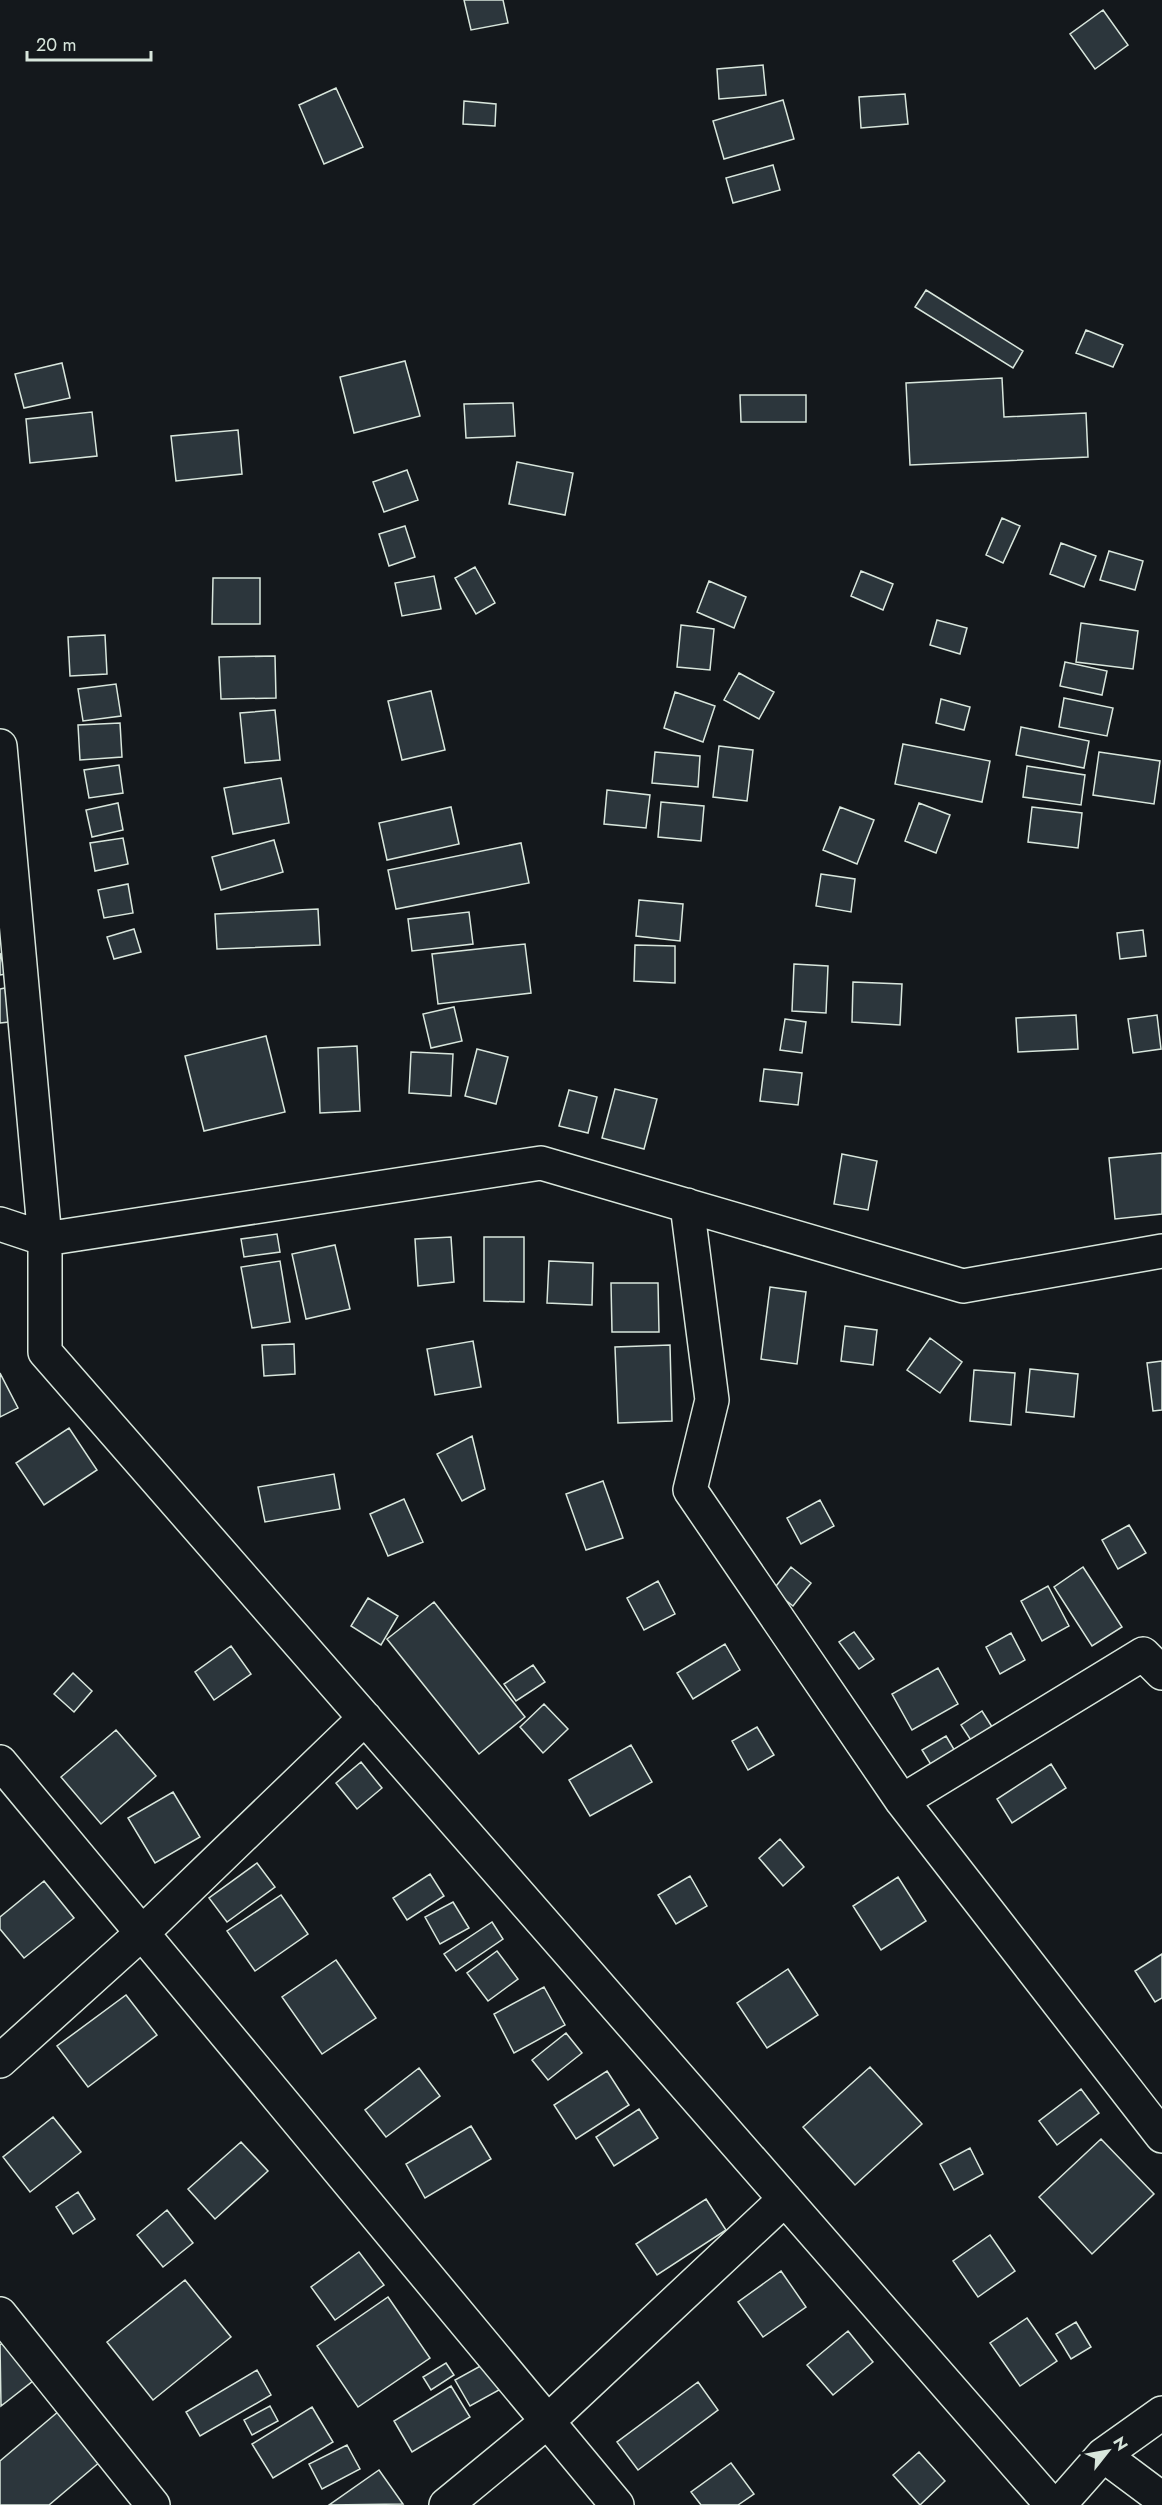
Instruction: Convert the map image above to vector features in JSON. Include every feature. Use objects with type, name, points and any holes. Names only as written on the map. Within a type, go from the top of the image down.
[{"type":"street","points":[[0,746],[45,1239],[45,1352],[1052,2505]]},
{"type":"street","points":[[0,1224],[45,1239],[541,1163],[963,1286],[1162,1251]]},
{"type":"street","points":[[687,1205],[712,1400],[690,1490],[902,1801],[1162,2136]]},
{"type":"street","points":[[902,1801],[1143,1654],[1162,1673]]},
{"type":"street","points":[[0,2061],[142,1933],[365,1718]]},
{"type":"street","points":[[0,1762],[617,2505]]},
{"type":"street","points":[[446,2505],[548,2421],[785,2199]]},
{"type":"street","points":[[0,2314],[153,2505]]},
{"type":"street","points":[[1059,2505],[1103,2455],[1162,2413]]},
{"type":"street","points":[[1103,2455],[1162,2499]]},
{"type":"building","points":[[464,0],[503,0],[508,23],[471,30]]},
{"type":"building","points":[[1103,10],[1128,45],[1095,69],[1070,34]]},
{"type":"building","points":[[763,65],[766,95],[719,99],[717,69]]},
{"type":"building","points":[[336,88],[363,147],[324,164],[299,105]]},
{"type":"building","points":[[905,94],[908,124],[861,128],[859,97]]},
{"type":"building","points":[[783,100],[794,139],[724,159],[713,121]]},
{"type":"building","points":[[464,101],[496,104],[495,126],[463,124]]},
{"type":"building","points":[[773,165],[780,190],[733,203],[726,178]]},
{"type":"building","points":[[926,290],[1023,351],[1013,368],[915,307]]},
{"type":"building","points":[[1086,330],[1123,345],[1113,367],[1076,353]]},
{"type":"building","points":[[405,361],[420,416],[354,433],[340,377]]},
{"type":"building","points":[[62,363],[70,398],[24,408],[15,374]]},
{"type":"building","points":[[1002,378],[1004,417],[1086,413],[1088,457],[910,465],[906,383]]},
{"type":"building","points":[[740,395],[806,395],[806,422],[741,422]]},
{"type":"building","points":[[513,403],[515,436],[466,438],[464,404]]},
{"type":"building","points":[[92,412],[97,456],[30,463],[26,419]]},
{"type":"building","points":[[238,430],[242,474],[176,481],[171,436]]},
{"type":"building","points":[[517,462],[573,473],[565,515],[509,504]]},
{"type":"building","points":[[407,470],[418,500],[384,512],[373,482]]},
{"type":"building","points":[[1002,518],[1020,526],[1003,563],[986,555]]},
{"type":"building","points":[[405,526],[415,557],[389,566],[379,534]]},
{"type":"building","points":[[1061,543],[1096,556],[1084,587],[1050,574]]},
{"type":"building","points":[[1109,551],[1143,561],[1135,590],[1100,580]]},
{"type":"building","points":[[475,567],[495,603],[476,614],[455,578]]},
{"type":"building","points":[[861,571],[893,584],[883,610],[851,596]]},
{"type":"building","points":[[434,576],[441,609],[402,616],[395,583]]},
{"type":"building","points":[[213,578],[260,578],[260,624],[212,624]]},
{"type":"building","points":[[709,581],[746,597],[734,628],[697,612]]},
{"type":"building","points":[[937,620],[967,628],[960,654],[930,645]]},
{"type":"building","points":[[1081,623],[1138,631],[1133,669],[1076,662]]},
{"type":"building","points":[[681,625],[714,629],[710,670],[677,667]]},
{"type":"building","points":[[105,635],[107,674],[70,676],[68,637]]},
{"type":"building","points":[[275,656],[276,698],[221,699],[219,657]]},
{"type":"building","points":[[1065,662],[1107,671],[1102,695],[1060,686]]},
{"type":"building","points":[[739,673],[774,692],[759,719],[724,700]]},
{"type":"building","points":[[116,684],[121,716],[83,721],[78,689]]},
{"type":"building","points":[[431,691],[445,750],[402,760],[388,701]]},
{"type":"building","points":[[675,692],[715,706],[703,742],[664,728]]},
{"type":"building","points":[[1064,698],[1113,708],[1107,736],[1059,727]]},
{"type":"building","points":[[941,699],[970,707],[964,730],[936,723]]},
{"type":"building","points":[[275,710],[280,760],[245,763],[240,713]]},
{"type":"building","points":[[120,723],[122,757],[80,760],[78,725]]},
{"type":"building","points":[[1021,727],[1089,741],[1084,768],[1016,755]]},
{"type":"building","points":[[903,744],[990,761],[982,802],[895,784]]},
{"type":"building","points":[[719,746],[753,750],[747,801],[713,797]]},
{"type":"building","points":[[655,752],[700,756],[698,787],[652,783]]},
{"type":"building","points":[[1099,752],[1160,761],[1154,804],[1093,795]]},
{"type":"building","points":[[119,765],[123,793],[89,798],[84,770]]},
{"type":"building","points":[[1027,766],[1085,775],[1081,805],[1023,797]]},
{"type":"building","points":[[281,778],[289,823],[233,834],[224,788]]},
{"type":"building","points":[[607,790],[650,795],[646,828],[604,824]]},
{"type":"building","points":[[661,802],[704,806],[701,841],[658,837]]},
{"type":"building","points":[[118,803],[123,830],[92,837],[86,810]]},
{"type":"building","points":[[919,803],[950,815],[936,853],[905,841]]},
{"type":"building","points":[[451,807],[459,844],[387,860],[379,823]]},
{"type":"building","points":[[840,807],[874,820],[857,864],[823,850]]},
{"type":"building","points":[[1032,807],[1082,813],[1078,848],[1028,842]]},
{"type":"building","points":[[123,838],[128,864],[95,871],[90,843]]},
{"type":"building","points":[[274,840],[283,872],[221,890],[212,857]]},
{"type":"building","points":[[521,843],[529,883],[396,909],[388,870]]},
{"type":"building","points":[[821,874],[855,879],[851,912],[816,906]]},
{"type":"building","points":[[128,884],[133,913],[104,918],[98,890]]},
{"type":"building","points":[[639,900],[683,904],[680,941],[636,936]]},
{"type":"building","points":[[318,909],[320,945],[217,949],[215,914]]},
{"type":"building","points":[[469,912],[473,944],[412,951],[408,919]]},
{"type":"building","points":[[134,929],[141,952],[114,959],[107,937]]},
{"type":"building","points":[[1143,930],[1146,956],[1120,959],[1117,933]]},
{"type":"building","points":[[525,944],[531,993],[438,1004],[432,954]]},
{"type":"building","points":[[635,945],[675,946],[675,983],[634,981]]},
{"type":"building","points":[[0,953],[6,974],[0,975]]},
{"type":"building","points":[[794,964],[828,966],[826,1013],[792,1011]]},
{"type":"building","points":[[853,982],[902,984],[900,1025],[852,1022]]},
{"type":"building","points":[[5,988],[9,1022],[0,1023],[0,989]]},
{"type":"building","points":[[454,1007],[462,1041],[431,1048],[423,1014]]},
{"type":"building","points":[[1076,1015],[1078,1049],[1018,1052],[1016,1018]]},
{"type":"building","points":[[1157,1015],[1161,1049],[1133,1053],[1128,1019]]},
{"type":"building","points":[[785,1019],[806,1022],[802,1053],[780,1050]]},
{"type":"building","points":[[266,1036],[285,1112],[204,1131],[185,1056]]},
{"type":"building","points":[[357,1046],[360,1111],[320,1113],[318,1048]]},
{"type":"building","points":[[477,1049],[508,1057],[496,1104],[465,1096]]},
{"type":"building","points":[[411,1052],[453,1054],[451,1096],[409,1093]]},
{"type":"building","points":[[764,1069],[802,1073],[798,1105],[760,1101]]},
{"type":"building","points":[[615,1089],[657,1099],[644,1149],[602,1138]]},
{"type":"building","points":[[569,1090],[597,1097],[588,1133],[559,1126]]},
{"type":"building","points":[[1162,1153],[1162,1214],[1115,1219],[1109,1158]]},
{"type":"building","points":[[842,1154],[877,1161],[868,1210],[834,1204]]},
{"type":"building","points":[[277,1234],[280,1252],[244,1257],[241,1239]]},
{"type":"building","points":[[451,1237],[454,1282],[418,1286],[415,1239]]},
{"type":"building","points":[[484,1237],[524,1237],[524,1302],[484,1301]]},
{"type":"building","points":[[335,1245],[350,1309],[306,1319],[292,1254]]},
{"type":"building","points":[[280,1261],[290,1322],[252,1328],[241,1267]]},
{"type":"building","points":[[549,1261],[593,1263],[592,1305],[547,1303]]},
{"type":"building","points":[[611,1283],[658,1283],[659,1332],[612,1332]]},
{"type":"building","points":[[770,1287],[806,1292],[797,1364],[761,1359]]},
{"type":"building","points":[[845,1326],[877,1330],[873,1365],[841,1361]]},
{"type":"building","points":[[930,1338],[962,1362],[940,1393],[907,1370]]},
{"type":"building","points":[[473,1341],[481,1387],[435,1395],[427,1349]]},
{"type":"building","points":[[294,1344],[295,1374],[264,1376],[262,1345]]},
{"type":"building","points":[[670,1345],[672,1421],[618,1423],[615,1347]]},
{"type":"building","points":[[1162,1361],[1162,1410],[1153,1411],[1147,1363]]},
{"type":"building","points":[[1030,1369],[1078,1374],[1074,1417],[1026,1412]]},
{"type":"building","points":[[974,1370],[1015,1373],[1011,1425],[970,1421]]},
{"type":"building","points":[[0,1373],[18,1408],[0,1417]]},
{"type":"building","points":[[69,1428],[97,1470],[44,1505],[16,1463]]},
{"type":"building","points":[[472,1436],[485,1489],[462,1501],[437,1454]]},
{"type":"building","points":[[334,1474],[340,1509],[265,1522],[258,1487]]},
{"type":"building","points":[[603,1481],[623,1538],[586,1550],[566,1494]]},
{"type":"building","points":[[404,1499],[423,1542],[388,1556],[370,1514]]},
{"type":"building","points":[[820,1500],[834,1526],[801,1544],[787,1518]]},
{"type":"building","points":[[1129,1525],[1146,1553],[1118,1569],[1102,1540]]},
{"type":"building","points":[[791,1567],[811,1583],[793,1606],[773,1590]]},
{"type":"building","points":[[1083,1567],[1122,1627],[1092,1646],[1054,1587]]},
{"type":"building","points":[[658,1581],[675,1614],[644,1630],[627,1598]]},
{"type":"building","points":[[1048,1586],[1069,1626],[1042,1641],[1021,1601]]},
{"type":"building","points":[[368,1598],[398,1616],[381,1645],[351,1626]]},
{"type":"building","points":[[434,1602],[525,1717],[479,1754],[387,1639]]},
{"type":"building","points":[[854,1632],[874,1659],[859,1669],[839,1642]]},
{"type":"building","points":[[1011,1633],[1025,1660],[1000,1674],[986,1647]]},
{"type":"building","points":[[725,1644],[740,1670],[693,1699],[677,1673]]},
{"type":"building","points":[[231,1646],[251,1674],[214,1700],[195,1672]]},
{"type":"building","points":[[533,1665],[545,1682],[516,1701],[504,1684]]},
{"type":"building","points":[[938,1668],[958,1704],[912,1730],[892,1694]]},
{"type":"building","points":[[73,1673],[92,1691],[74,1712],[54,1694]]},
{"type":"building","points":[[544,1704],[568,1729],[543,1753],[520,1727]]},
{"type":"building","points":[[982,1711],[1001,1741],[980,1754],[961,1725]]},
{"type":"building","points":[[757,1727],[774,1755],[748,1770],[732,1741]]},
{"type":"building","points":[[116,1730],[156,1776],[101,1824],[61,1777]]},
{"type":"building","points":[[946,1736],[961,1761],[938,1776],[922,1750]]},
{"type":"building","points":[[631,1745],[652,1782],[590,1816],[569,1780]]},
{"type":"building","points":[[361,1762],[382,1788],[357,1809],[336,1783]]},
{"type":"building","points":[[1051,1764],[1066,1788],[1012,1823],[997,1799]]},
{"type":"building","points":[[173,1792],[200,1837],[155,1863],[128,1818]]},
{"type":"building","points":[[780,1839],[804,1867],[783,1886],[759,1858]]},
{"type":"building","points":[[257,1863],[275,1887],[227,1922],[209,1898]]},
{"type":"building","points":[[430,1874],[444,1896],[407,1920],[393,1898]]},
{"type":"building","points":[[690,1876],[707,1906],[676,1924],[658,1895]]},
{"type":"building","points":[[898,1877],[926,1921],[881,1950],[853,1906]]},
{"type":"building","points":[[44,1881],[74,1918],[24,1958],[0,1929],[0,1917]]},
{"type":"building","points":[[281,1895],[308,1934],[255,1971],[227,1931]]},
{"type":"building","points":[[453,1902],[469,1928],[440,1944],[425,1917]]},
{"type":"building","points":[[492,1922],[503,1939],[456,1971],[444,1954]]},
{"type":"building","points":[[497,1951],[518,1979],[488,2001],[467,1973]]},
{"type":"building","points":[[1162,1954],[1162,1998],[1155,2002],[1135,1971]]},
{"type":"building","points":[[336,1960],[376,2018],[322,2054],[282,1997]]},
{"type":"building","points":[[788,1969],[818,2015],[767,2048],[737,2003]]},
{"type":"building","points":[[544,1987],[565,2025],[514,2053],[494,2014]]},
{"type":"building","points":[[126,1995],[157,2035],[88,2087],[57,2046]]},
{"type":"building","points":[[566,2033],[582,2053],[548,2080],[532,2060]]},
{"type":"building","points":[[870,2067],[922,2124],[855,2185],[803,2127]]},
{"type":"building","points":[[419,2068],[440,2096],[386,2137],[365,2110]]},
{"type":"building","points":[[607,2071],[629,2105],[576,2139],[554,2105]]},
{"type":"building","points":[[1081,2089],[1099,2113],[1057,2145],[1039,2121]]},
{"type":"building","points":[[639,2109],[658,2138],[614,2166],[596,2137]]},
{"type":"building","points":[[53,2117],[81,2152],[30,2192],[3,2157]]},
{"type":"building","points":[[471,2126],[491,2159],[425,2198],[406,2164]]},
{"type":"building","points":[[1101,2139],[1154,2194],[1092,2254],[1039,2197]]},
{"type":"building","points":[[241,2142],[268,2171],[215,2219],[188,2189]]},
{"type":"building","points":[[970,2148],[983,2174],[954,2190],[940,2164]]},
{"type":"building","points":[[78,2192],[95,2219],[73,2234],[56,2207]]},
{"type":"building","points":[[706,2199],[726,2230],[657,2275],[636,2244]]},
{"type":"building","points":[[167,2210],[193,2243],[163,2267],[137,2235]]},
{"type":"building","points":[[990,2235],[1015,2271],[978,2297],[953,2261]]},
{"type":"building","points":[[359,2252],[384,2285],[335,2320],[311,2287]]},
{"type":"building","points":[[781,2271],[806,2307],[763,2337],[738,2302]]},
{"type":"building","points":[[185,2280],[231,2337],[153,2400],[107,2342]]},
{"type":"building","points":[[388,2297],[430,2358],[358,2407],[317,2346]]},
{"type":"building","points":[[1027,2318],[1057,2361],[1020,2386],[990,2343]]},
{"type":"building","points":[[1076,2322],[1091,2347],[1071,2359],[1056,2334]]},
{"type":"building","points":[[848,2331],[873,2362],[833,2395],[807,2365]]},
{"type":"building","points":[[9,2339],[38,2377],[1,2406],[0,2345]]},
{"type":"building","points":[[446,2363],[454,2375],[431,2390],[423,2377]]},
{"type":"building","points":[[484,2364],[499,2390],[470,2406],[455,2380]]},
{"type":"building","points":[[257,2370],[271,2395],[200,2436],[186,2412]]},
{"type":"building","points":[[698,2382],[718,2410],[638,2470],[617,2442]]},
{"type":"building","points":[[451,2386],[470,2417],[412,2452],[394,2421]]},
{"type":"building","points":[[270,2406],[278,2421],[252,2435],[244,2420]]},
{"type":"building","points":[[312,2407],[333,2442],[273,2478],[252,2444]]},
{"type":"building","points":[[59,2411],[101,2461],[49,2505],[0,2505],[0,2461]]},
{"type":"building","points":[[347,2445],[360,2469],[322,2489],[309,2464]]},
{"type":"building","points":[[919,2452],[945,2481],[920,2505],[893,2475]]},
{"type":"building","points":[[731,2463],[754,2494],[738,2505],[701,2505],[691,2492]]},
{"type":"building","points":[[379,2470],[403,2504],[329,2505]]}]
